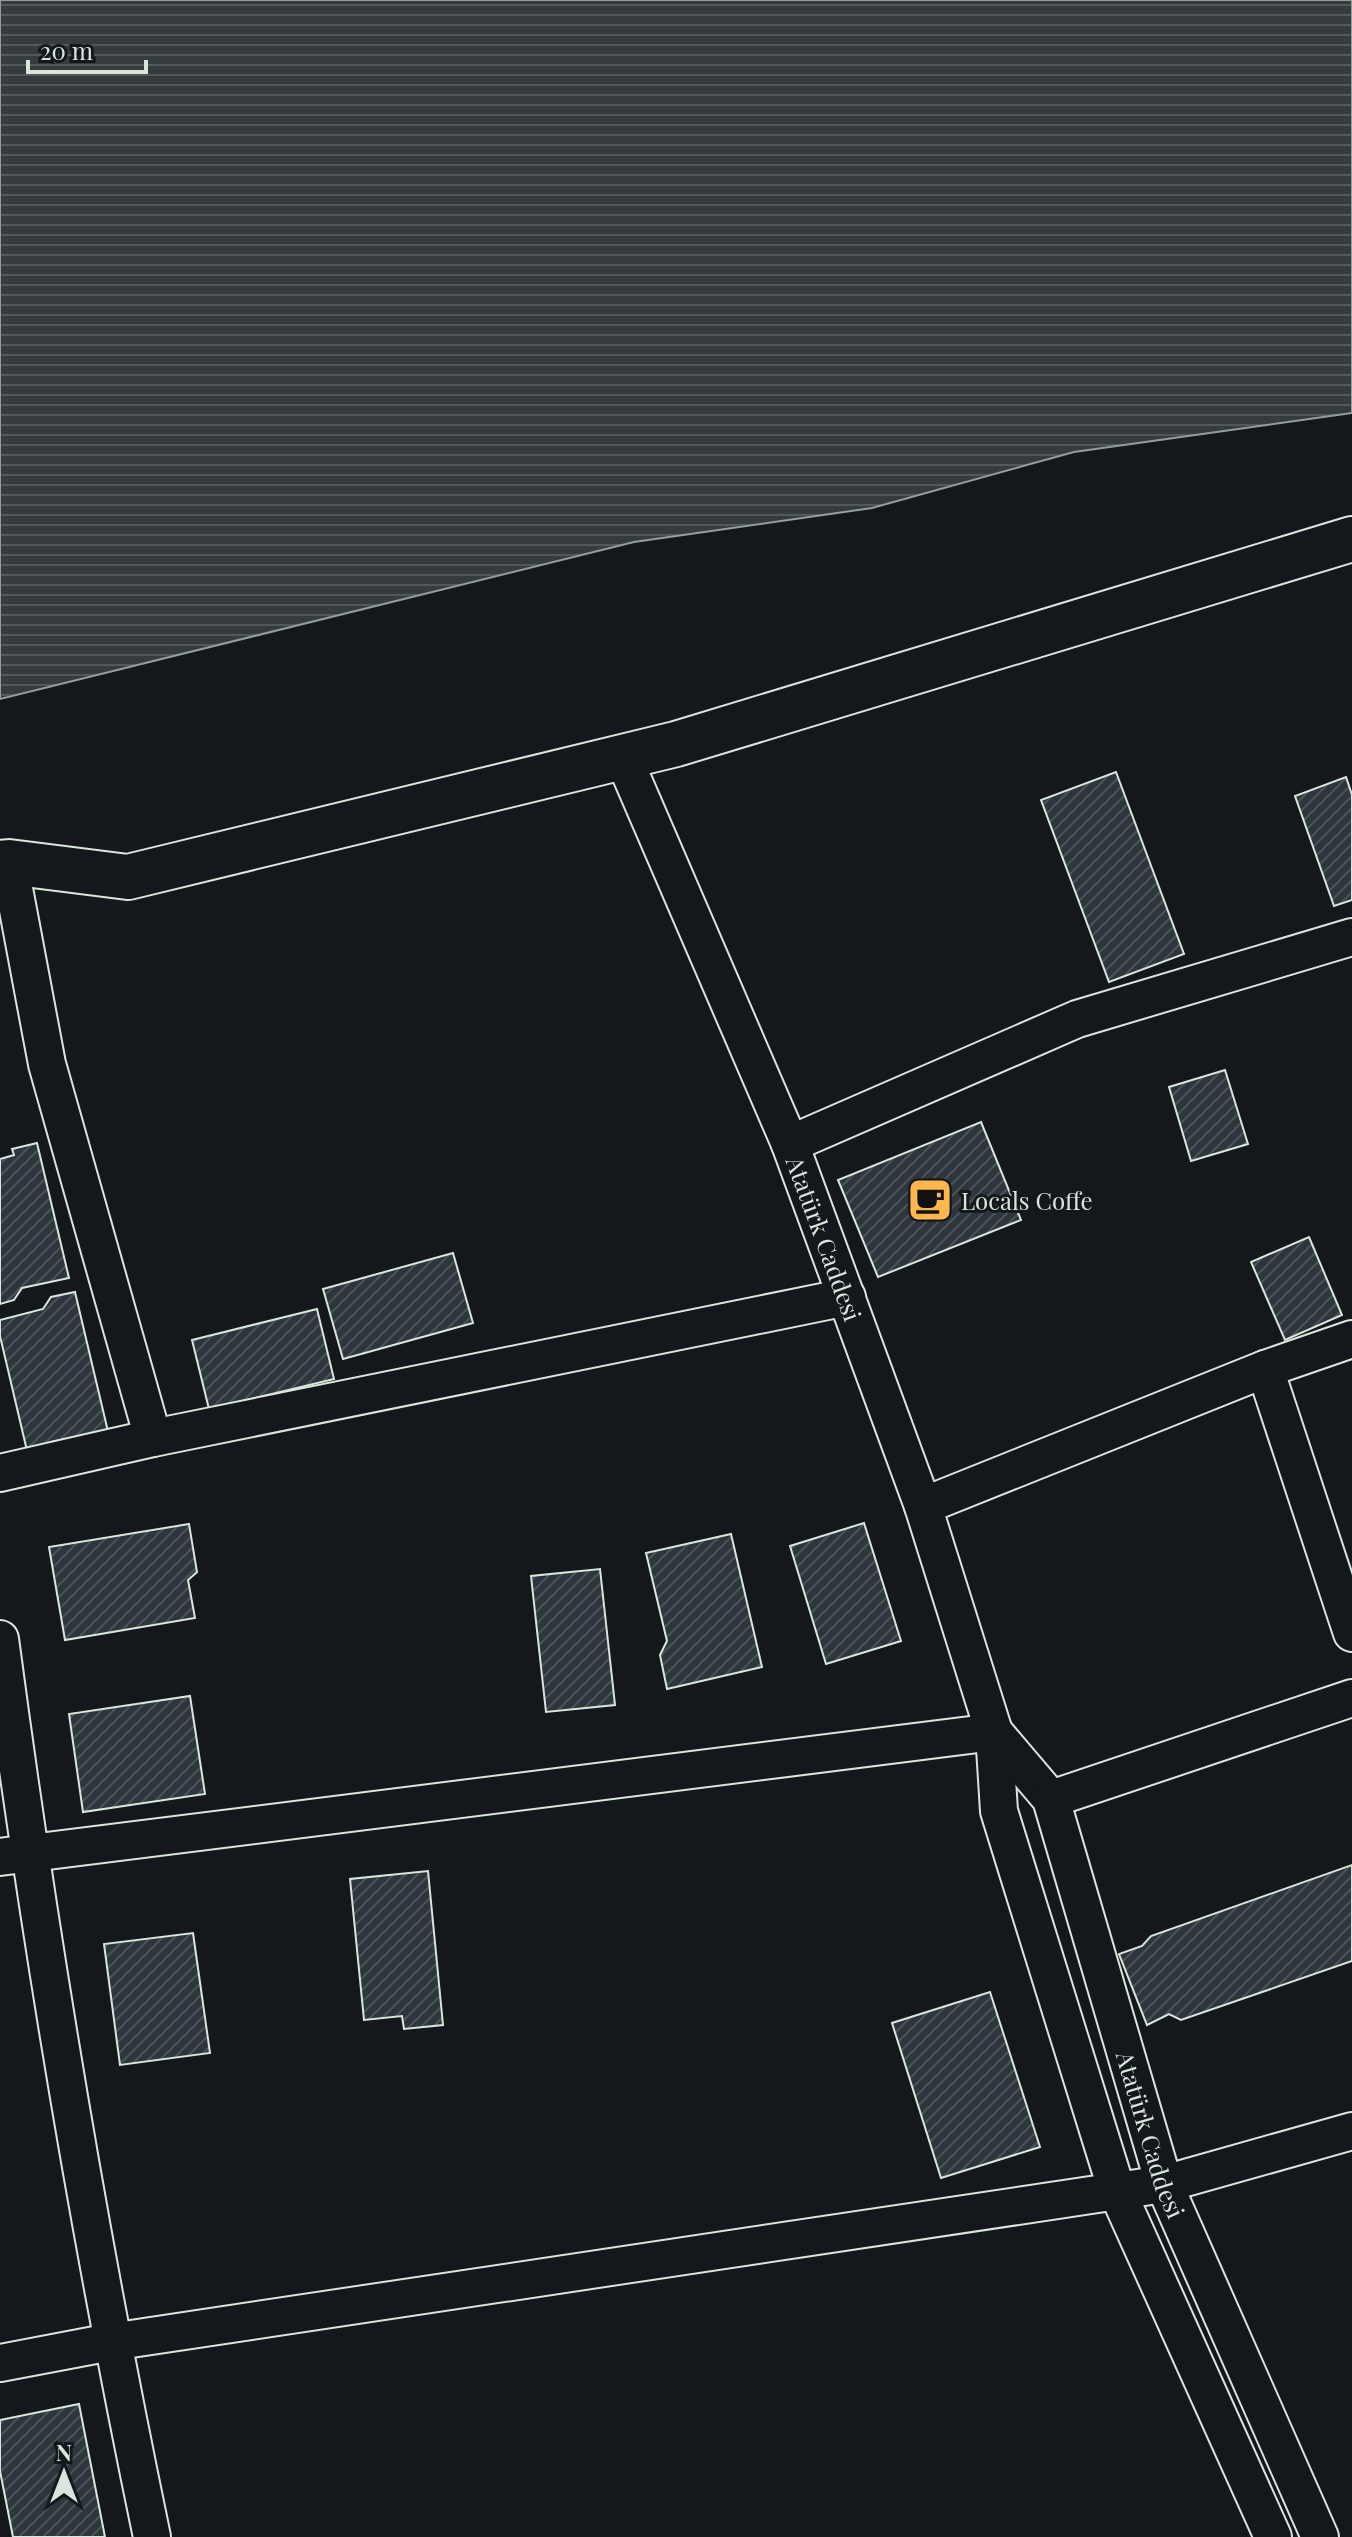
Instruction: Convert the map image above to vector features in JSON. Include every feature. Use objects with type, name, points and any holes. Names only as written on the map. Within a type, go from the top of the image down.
[{"type":"street","points":[[153,1438],[47,1064],[5,862],[128,877],[691,739],[1352,539]]},
{"type":"street","name":"Atatürk Caddesi","points":[[623,757],[790,1144],[923,1506],[994,1732],[999,1811],[1117,2191],[1273,2537]]},
{"type":"street","points":[[790,1144],[1077,1019],[1352,937]]},
{"type":"street","points":[[0,1473],[153,1438],[847,1297]]},
{"type":"street","points":[[923,1506],[1265,1369],[1352,1339]]},
{"type":"street","points":[[1265,1369],[1352,1633]]},
{"type":"street","points":[[0,1639],[14,1855],[152,2537]]},
{"type":"street","points":[[1051,1799],[1352,1698]]},
{"type":"street","points":[[14,1855],[994,1732]]},
{"type":"street","name":"Atatürk Caddesi","points":[[994,1732],[1051,1799],[1164,2184],[1320,2537]]},
{"type":"street","points":[[0,2363],[111,2342],[1164,2184],[1352,2131]]},
{"type":"shaded area","points":[[0,0],[1352,0],[1352,413],[1074,452],[872,508],[634,542],[0,699]]},
{"type":"building","points":[[1116,772],[1184,954],[1109,982],[1041,800]]},
{"type":"building","points":[[1346,777],[1352,795],[1352,900],[1334,906],[1295,796]]},
{"type":"building","points":[[1225,1070],[1248,1144],[1191,1161],[1169,1087]]},
{"type":"building","name":"Locals Coffe","points":[[981,1122],[1021,1220],[878,1277],[838,1180]]},
{"type":"building","points":[[37,1143],[69,1278],[22,1288],[14,1300],[0,1304],[0,1159],[14,1155],[12,1149]]},
{"type":"building","points":[[1309,1237],[1342,1315],[1285,1340],[1251,1262]]},
{"type":"building","points":[[453,1253],[473,1323],[343,1359],[323,1289]]},
{"type":"building","points":[[75,1292],[110,1440],[73,1448],[71,1438],[51,1442],[53,1449],[28,1455],[0,1336],[0,1320],[43,1309],[51,1297]]},
{"type":"building","points":[[317,1309],[334,1379],[209,1409],[192,1340]]},
{"type":"building","points":[[864,1523],[901,1641],[826,1664],[790,1546]]},
{"type":"building","points":[[189,1524],[197,1572],[188,1580],[195,1618],[65,1640],[49,1547]]},
{"type":"building","points":[[731,1534],[762,1667],[667,1689],[660,1655],[667,1641],[646,1553]]},
{"type":"building","points":[[600,1569],[615,1705],[546,1712],[531,1576]]},
{"type":"building","points":[[190,1696],[205,1794],[83,1812],[69,1714]]},
{"type":"building","points":[[1352,1865],[1352,1961],[1181,2020],[1169,2014],[1147,2025],[1119,1954],[1142,1946],[1151,1936]]},
{"type":"building","points":[[428,1871],[443,2025],[404,2029],[402,2016],[364,2020],[350,1879]]},
{"type":"building","points":[[193,1933],[210,2053],[120,2065],[104,1944]]},
{"type":"building","points":[[990,1992],[1040,2147],[941,2178],[892,2023]]},
{"type":"building","points":[[79,2404],[105,2537],[13,2537],[0,2471],[0,2420]]},
{"type":"place","name":"Locals Coffe","points":[[930,1200]]}]
